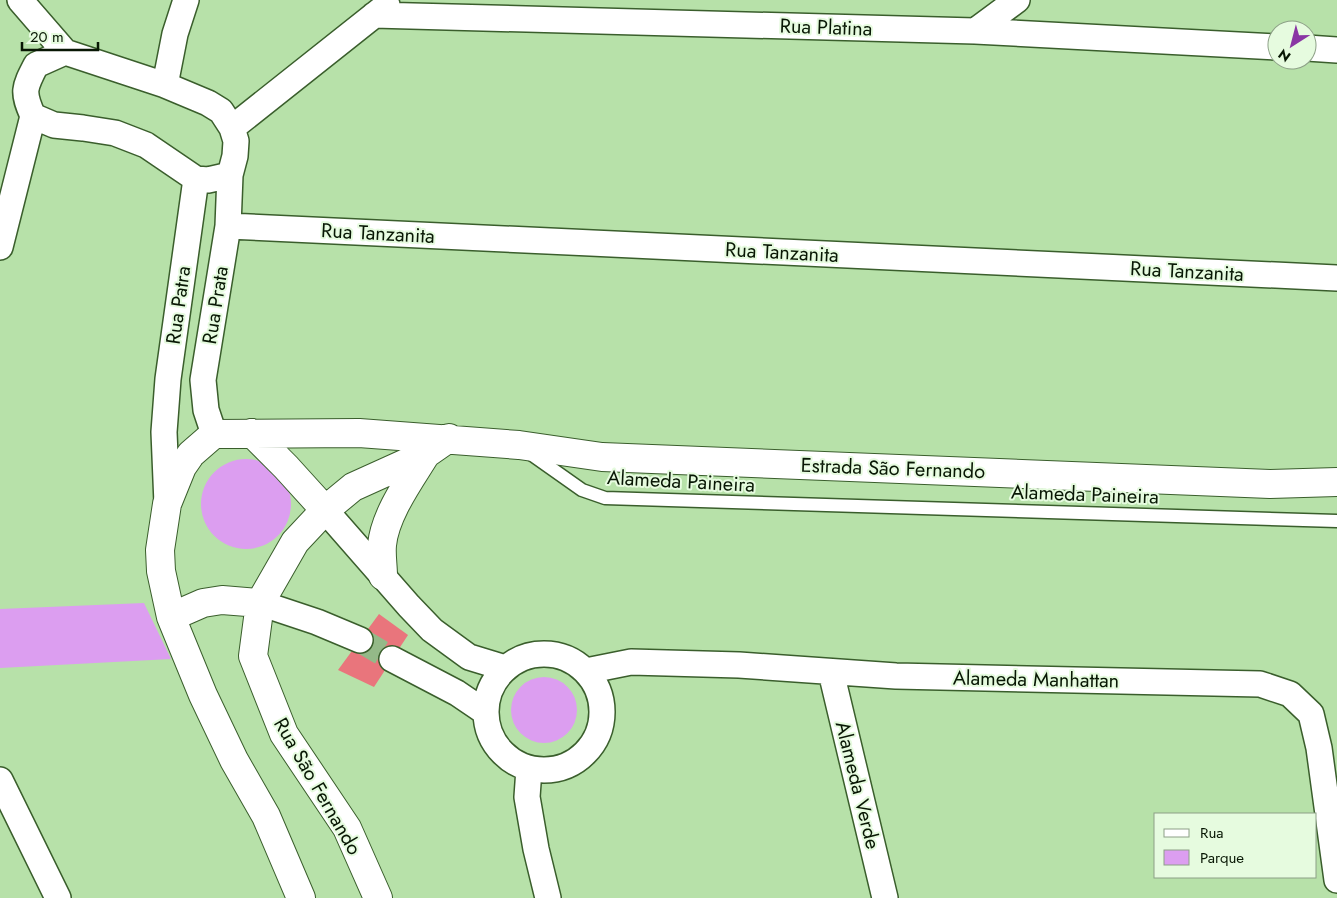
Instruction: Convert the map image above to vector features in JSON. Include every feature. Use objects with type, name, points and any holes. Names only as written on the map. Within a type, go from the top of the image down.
[{"type":"main road","points":[[252,433],[325,510]]},
{"type":"main road","name":"Estrada São Fernando","points":[[214,434],[359,433],[449,438],[612,457],[1270,484],[1337,482]]},
{"type":"main road","points":[[214,434],[191,454],[182,467],[167,504],[160,550],[161,571],[171,617],[203,695],[234,760],[266,816],[301,898]]},
{"type":"main road","name":"Rua São Fernando","points":[[378,898],[347,828],[284,734],[253,656],[260,603],[295,542],[325,510],[353,487],[426,454],[449,438]]},
{"type":"main road","points":[[383,576],[382,544],[390,519],[399,499],[426,454]]},
{"type":"main road","points":[[171,617],[203,603],[222,600],[260,603]]},
{"type":"street","points":[[20,0],[65,52],[165,85],[208,102],[221,111],[232,128],[394,0]]},
{"type":"street","points":[[165,85],[175,34],[186,0]]},
{"type":"street","points":[[975,31],[1017,0]]},
{"type":"street","name":"Rua Platina","points":[[374,16],[975,31],[1267,46]]},
{"type":"street","points":[[1317,49],[1337,50]]},
{"type":"street","points":[[0,247],[33,116],[26,100],[26,84],[36,65],[65,52]]},
{"type":"street","points":[[33,116],[54,125],[115,133],[146,145],[196,179],[208,180],[230,175]]},
{"type":"street","name":"Rua Prata","points":[[214,434],[206,410],[203,380],[228,226],[230,175],[235,156],[236,141],[232,128]]},
{"type":"street","name":"Rua Patra","points":[[167,504],[164,432],[168,379],[196,179]]},
{"type":"street","name":"Rua Tanzanita","points":[[228,226],[1337,278]]},
{"type":"street","points":[[168,379],[203,380]]},
{"type":"street","points":[[325,510],[432,630],[469,657],[505,668]]},
{"type":"street","points":[[260,603],[316,622],[360,640]]},
{"type":"street","points":[[532,654],[552,654],[570,660],[586,671],[597,687],[602,705],[602,724],[595,742],[583,757],[566,767],[548,771],[529,769],[512,761],[497,748],[488,731],[485,712],[488,692],[505,668],[532,654]]},
{"type":"street","points":[[392,658],[457,693],[485,712]]},
{"type":"street","name":"Alameda Manhattan","points":[[586,671],[631,662],[739,666],[896,676],[1260,684],[1290,694],[1311,714],[1319,748],[1337,880]]},
{"type":"street","name":"Alameda Verde","points":[[831,672],[885,898]]},
{"type":"street","points":[[529,769],[527,797],[536,849],[548,898]]},
{"type":"street","points":[[0,780],[58,898]]},
{"type":"lane","name":"Alameda Paineira","points":[[519,445],[582,490],[605,498],[1337,521]]},
{"type":"green space","points":[[246,459],[263,463],[278,472],[287,487],[291,504],[287,521],[278,536],[263,545],[246,549],[229,545],[214,536],[205,521],[201,504],[205,487],[214,472],[229,463]]},
{"type":"green space","points":[[144,603],[171,659],[0,668],[0,609]]},
{"type":"green space","points":[[544,677],[556,680],[567,687],[574,698],[577,710],[574,722],[567,733],[556,740],[544,743],[532,740],[521,733],[514,722],[511,710],[514,698],[521,687],[532,680]]},
{"type":"building","points":[[379,614],[408,635],[374,687],[338,670]]},
{"type":"tunnel","points":[[360,640],[392,659]]}]
